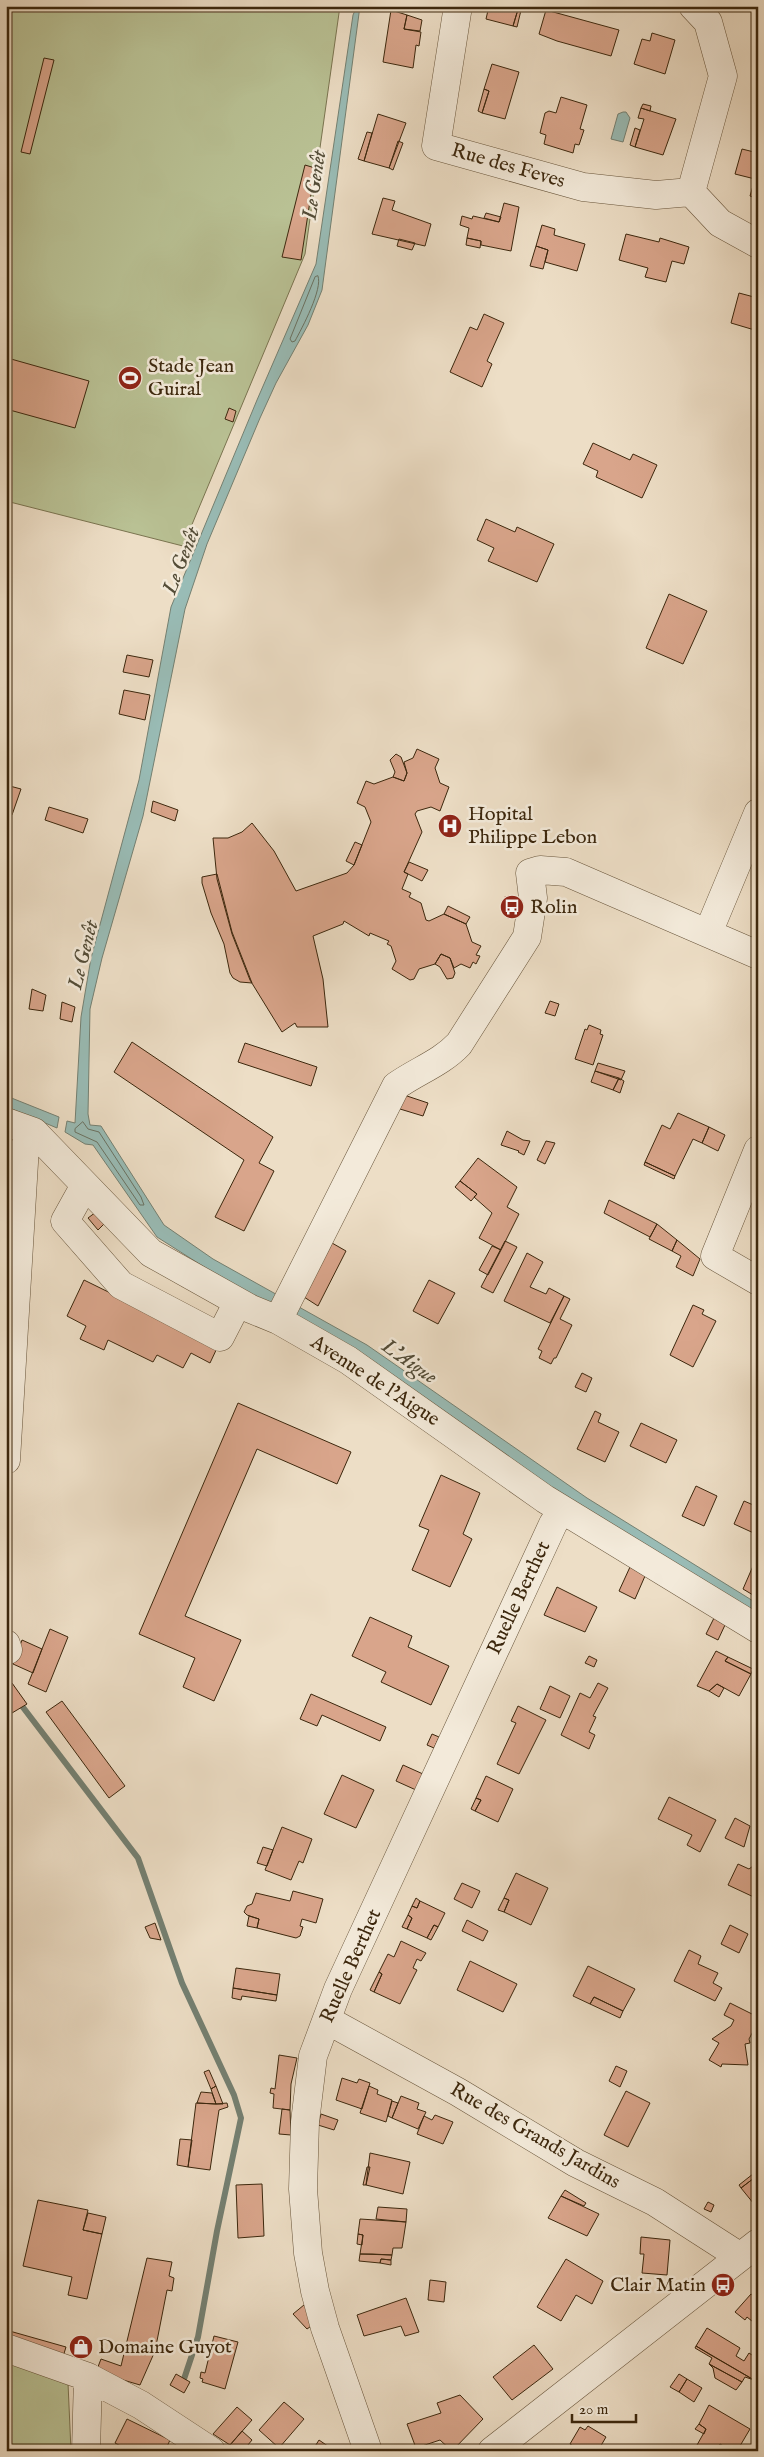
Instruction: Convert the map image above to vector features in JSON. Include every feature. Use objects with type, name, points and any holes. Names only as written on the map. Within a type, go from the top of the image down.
[{"type":"street","name":"Rue des Feves","points":[[458,6],[436,146],[583,187],[656,195],[691,192]]},
{"type":"street","points":[[693,6],[708,22],[722,76],[691,192],[720,223],[758,244]]},
{"type":"street","points":[[708,933],[758,813]]},
{"type":"street","points":[[278,1320],[396,1086],[411,1075],[448,1055],[459,1044],[492,995],[527,937],[533,898],[530,873],[540,870],[566,872],[758,955]]},
{"type":"street","name":"Avenue de l'Aigue","points":[[6,1122],[34,1132],[150,1253],[238,1302],[278,1320],[348,1360],[562,1510],[758,1629]]},
{"type":"street","points":[[6,1460],[25,1146],[34,1132]]},
{"type":"street","points":[[758,1150],[715,1256],[758,1281]]},
{"type":"street","points":[[85,1184],[65,1221],[121,1285],[220,1337],[238,1302]]},
{"type":"street","name":"Ruelle Berthet","points":[[368,2451],[325,2328],[315,2291],[308,2253],[303,2155],[308,2082],[313,2056],[342,1980],[553,1524],[562,1510]]},
{"type":"street","name":"Rue des Grands Jardins","points":[[327,2020],[458,2092],[576,2163],[749,2250]]},
{"type":"street","points":[[492,2451],[749,2250]]},
{"type":"street","points":[[6,2348],[88,2377],[141,2406],[211,2451]]},
{"type":"street","points":[[86,2451],[88,2377]]},
{"type":"green space","name":"Stade Jean Guiral","points":[[6,6],[340,6],[305,254],[183,546],[6,501]]},
{"type":"green space","points":[[6,2361],[68,2383],[71,2451],[6,2451]]},
{"type":"water","points":[[357,6],[360,6],[322,290],[308,325],[276,383],[260,418],[207,544],[185,609],[143,816],[102,958],[90,1009],[88,1114],[90,1125],[101,1126],[164,1225],[213,1259],[367,1345],[587,1498],[758,1604],[758,1619],[157,1237],[93,1145],[85,1144],[65,1132],[67,1121],[75,1123],[81,1017],[91,958],[139,780],[171,607],[316,264],[353,15]]},
{"type":"water","points":[[626,112],[630,118],[623,142],[611,139],[618,114]]},
{"type":"water","points":[[9,1097],[59,1117],[57,1128],[7,1107]]},
{"type":"water","points":[[6,1149],[7,1155],[15,1158],[6,1277]]},
{"type":"building","points":[[489,6],[519,6],[513,26],[486,19]]},
{"type":"building","points":[[519,6],[522,6],[517,27],[513,26]]},
{"type":"building","points":[[391,10],[407,15],[404,29],[421,32],[419,46],[416,45],[413,68],[383,62]]},
{"type":"building","points":[[546,10],[619,30],[611,56],[539,34]]},
{"type":"building","points":[[407,15],[422,20],[420,31],[404,29]]},
{"type":"building","points":[[652,33],[675,40],[665,74],[634,64],[642,39],[650,41]]},
{"type":"building","points":[[44,58],[54,60],[30,154],[21,152]]},
{"type":"building","points":[[492,64],[519,72],[505,119],[482,113],[489,91],[484,89]]},
{"type":"building","points":[[484,89],[489,91],[482,113],[478,111]]},
{"type":"building","points":[[561,97],[587,105],[580,129],[584,130],[579,145],[575,144],[573,153],[544,144],[546,135],[540,133],[545,113],[549,111],[556,113]]},
{"type":"building","points":[[643,104],[651,106],[650,111],[641,108]]},
{"type":"building","points":[[641,108],[676,119],[663,155],[635,147],[644,119],[638,118]]},
{"type":"building","points":[[378,114],[406,123],[389,168],[364,161]]},
{"type":"building","points":[[635,128],[640,130],[635,147],[630,145]]},
{"type":"building","points":[[367,132],[372,133],[364,161],[358,159]]},
{"type":"building","points":[[398,141],[403,143],[393,170],[389,168]]},
{"type":"building","points":[[742,149],[758,153],[758,199],[750,196],[755,179],[735,174]]},
{"type":"building","points":[[305,165],[315,168],[301,260],[282,257]]},
{"type":"building","points":[[383,198],[395,201],[392,210],[431,224],[425,246],[372,234]]},
{"type":"building","points":[[504,203],[519,207],[511,251],[481,245],[481,241],[467,238],[469,228],[460,225],[462,216],[472,219],[473,216],[499,222]]},
{"type":"building","points":[[486,213],[501,217],[499,222],[484,218]]},
{"type":"building","points":[[542,225],[555,229],[554,235],[585,244],[577,271],[545,262],[548,250],[536,246]]},
{"type":"building","points":[[626,234],[659,242],[660,238],[689,247],[684,264],[672,261],[666,282],[645,277],[648,268],[619,260]]},
{"type":"building","points":[[467,238],[481,241],[480,248],[466,245]]},
{"type":"building","points":[[399,239],[415,243],[412,250],[397,246]]},
{"type":"building","points":[[536,246],[548,250],[543,269],[530,266]]},
{"type":"building","points":[[739,293],[754,297],[753,301],[758,302],[758,331],[731,323]]},
{"type":"building","points":[[484,314],[504,323],[487,361],[492,364],[482,387],[450,372],[470,327],[477,330]]},
{"type":"building","points":[[11,359],[89,381],[75,428],[6,409],[6,375]]},
{"type":"building","points":[[229,408],[236,411],[233,422],[225,419]]},
{"type":"building","points":[[593,443],[630,460],[633,454],[657,465],[642,498],[596,477],[598,471],[583,464]]},
{"type":"building","points":[[486,519],[515,532],[517,527],[554,544],[537,582],[488,561],[494,548],[477,540]]},
{"type":"building","points":[[669,594],[707,611],[683,664],[646,648]]},
{"type":"building","points":[[127,655],[153,660],[149,677],[123,672]]},
{"type":"building","points":[[124,690],[150,695],[145,720],[119,714]]},
{"type":"building","points":[[417,749],[439,759],[435,768],[440,783],[449,787],[440,811],[431,807],[417,811],[415,814],[422,832],[404,872],[408,874],[402,889],[411,893],[409,897],[421,903],[426,920],[429,921],[444,914],[466,924],[472,942],[481,946],[476,955],[480,956],[476,964],[473,962],[470,968],[461,964],[454,968],[450,958],[441,954],[435,964],[419,969],[414,979],[410,980],[392,969],[396,961],[391,946],[387,944],[389,941],[370,933],[369,936],[344,921],[343,924],[313,936],[323,979],[328,1027],[297,1027],[295,1023],[282,1032],[250,980],[232,934],[217,879],[213,838],[228,838],[242,832],[252,823],[274,851],[296,891],[347,873],[354,865],[371,822],[365,807],[357,803],[366,781],[374,784],[393,777],[404,781],[407,773],[404,762],[413,758]]},
{"type":"building","points":[[396,754],[401,757],[407,773],[404,781],[393,777],[395,772],[390,760]]},
{"type":"building","points":[[6,785],[21,789],[12,815],[6,813]]},
{"type":"building","points":[[153,801],[178,810],[175,821],[151,812]]},
{"type":"building","points":[[49,807],[88,819],[83,833],[45,820]]},
{"type":"building","points":[[355,842],[362,845],[354,865],[346,861]]},
{"type":"building","points":[[409,862],[428,870],[422,881],[404,872]]},
{"type":"building","points":[[217,874],[232,932],[252,983],[240,982],[233,978],[230,973],[224,944],[211,913],[202,883],[202,877]]},
{"type":"building","points":[[448,906],[470,917],[466,924],[444,914]]},
{"type":"building","points":[[441,954],[450,958],[455,973],[453,978],[447,979],[440,967],[435,964]]},
{"type":"building","points":[[32,989],[46,995],[43,1011],[29,1009]]},
{"type":"building","points":[[550,1001],[559,1004],[555,1016],[545,1013]]},
{"type":"building","points":[[62,1002],[75,1007],[72,1022],[60,1019]]},
{"type":"building","points":[[589,1025],[601,1030],[600,1034],[603,1035],[593,1065],[575,1059],[585,1029],[587,1030]]},
{"type":"building","points":[[132,1042],[273,1137],[259,1163],[274,1171],[244,1231],[215,1217],[244,1160],[114,1072]]},
{"type":"building","points":[[245,1043],[317,1067],[311,1086],[238,1062]]},
{"type":"building","points":[[598,1063],[625,1071],[621,1080],[595,1071]]},
{"type":"building","points":[[595,1071],[619,1078],[613,1090],[591,1082]]},
{"type":"building","points":[[619,1078],[624,1081],[620,1093],[613,1090]]},
{"type":"building","points":[[404,1095],[428,1103],[423,1116],[400,1109]]},
{"type":"building","points":[[678,1113],[709,1127],[702,1143],[693,1139],[675,1176],[645,1162],[662,1125],[670,1129]]},
{"type":"building","points":[[709,1127],[725,1135],[718,1151],[702,1143]]},
{"type":"building","points":[[507,1131],[523,1140],[530,1141],[524,1155],[519,1151],[501,1145]]},
{"type":"building","points":[[546,1141],[555,1143],[545,1164],[537,1160]]},
{"type":"building","points":[[478,1158],[517,1187],[507,1207],[519,1214],[501,1250],[479,1238],[492,1213],[474,1197],[477,1194],[460,1181]]},
{"type":"building","points":[[645,1162],[675,1176],[674,1179],[644,1165]]},
{"type":"building","points":[[460,1181],[477,1194],[471,1201],[455,1187]]},
{"type":"building","points":[[609,1200],[657,1224],[650,1237],[604,1213]]},
{"type":"building","points":[[96,1212],[105,1223],[98,1230],[88,1218]]},
{"type":"building","points":[[657,1224],[677,1240],[672,1251],[649,1239]]},
{"type":"building","points":[[677,1240],[700,1259],[693,1276],[676,1267],[681,1256],[672,1251]]},
{"type":"building","points":[[505,1241],[517,1247],[493,1293],[481,1287]]},
{"type":"building","points":[[332,1243],[346,1251],[318,1306],[304,1297]]},
{"type":"building","points":[[492,1246],[501,1250],[488,1275],[479,1270]]},
{"type":"building","points":[[527,1253],[543,1262],[530,1287],[546,1294],[549,1288],[564,1296],[550,1323],[504,1301]]},
{"type":"building","points":[[84,1280],[218,1346],[210,1363],[191,1353],[183,1368],[157,1355],[153,1362],[108,1340],[104,1350],[80,1339],[86,1326],[67,1316]]},
{"type":"building","points":[[429,1280],[455,1293],[438,1324],[413,1311]]},
{"type":"building","points":[[564,1296],[570,1299],[560,1319],[572,1325],[556,1358],[554,1358],[551,1364],[539,1358],[542,1351],[538,1349]]},
{"type":"building","points":[[693,1305],[704,1310],[702,1314],[716,1321],[693,1367],[670,1355]]},
{"type":"building","points":[[582,1373],[592,1378],[586,1392],[575,1387]]},
{"type":"building","points":[[238,1403],[351,1452],[337,1484],[257,1449],[185,1616],[241,1640],[214,1701],[183,1687],[195,1658],[139,1634]]},
{"type":"building","points":[[595,1411],[601,1414],[598,1422],[619,1432],[605,1462],[577,1449]]},
{"type":"building","points":[[641,1423],[677,1440],[666,1463],[630,1446]]},
{"type":"building","points":[[441,1475],[480,1493],[463,1534],[472,1539],[450,1587],[412,1570],[429,1530],[419,1526]]},
{"type":"building","points":[[696,1486],[717,1496],[704,1526],[682,1516]]},
{"type":"building","points":[[744,1501],[758,1507],[758,1535],[734,1524]]},
{"type":"building","points":[[753,1566],[758,1570],[758,1598],[743,1589]]},
{"type":"building","points":[[630,1567],[645,1576],[635,1599],[619,1591]]},
{"type":"building","points":[[557,1587],[597,1607],[585,1632],[544,1615]]},
{"type":"building","points":[[370,1617],[412,1636],[408,1647],[449,1666],[431,1705],[381,1682],[386,1672],[352,1656]]},
{"type":"building","points":[[714,1618],[725,1625],[718,1640],[706,1634]]},
{"type":"building","points":[[50,1629],[68,1637],[46,1692],[28,1684]]},
{"type":"building","points":[[22,1640],[42,1649],[33,1673],[13,1664]]},
{"type":"building","points":[[716,1651],[728,1657],[725,1661],[751,1674],[739,1696],[717,1684],[709,1691],[697,1686]]},
{"type":"building","points":[[589,1656],[597,1660],[594,1667],[585,1663]]},
{"type":"building","points":[[728,1657],[753,1669],[751,1674],[725,1661]]},
{"type":"building","points":[[12,1683],[27,1704],[12,1713],[6,1705],[6,1687]]},
{"type":"building","points":[[598,1683],[608,1688],[593,1716],[596,1717],[589,1732],[595,1735],[589,1749],[561,1735],[580,1693],[590,1698]]},
{"type":"building","points":[[717,1684],[724,1688],[719,1697],[709,1691]]},
{"type":"building","points":[[550,1686],[570,1696],[560,1718],[540,1709]]},
{"type":"building","points":[[311,1694],[386,1727],[380,1741],[322,1715],[317,1726],[300,1719]]},
{"type":"building","points":[[62,1701],[125,1786],[109,1798],[46,1712]]},
{"type":"building","points":[[518,1706],[546,1720],[519,1774],[497,1764],[516,1723],[511,1721]]},
{"type":"building","points":[[432,1734],[439,1737],[434,1748],[427,1745]]},
{"type":"building","points":[[403,1765],[423,1774],[416,1790],[396,1781]]},
{"type":"building","points":[[342,1775],[374,1790],[356,1828],[324,1814]]},
{"type":"building","points":[[486,1776],[513,1789],[498,1822],[475,1811],[481,1800],[476,1798]]},
{"type":"building","points":[[669,1797],[716,1820],[700,1852],[687,1845],[692,1835],[658,1819]]},
{"type":"building","points":[[476,1798],[481,1800],[475,1811],[471,1809]]},
{"type":"building","points":[[735,1818],[750,1826],[744,1847],[725,1838]]},
{"type":"building","points":[[282,1827],[312,1839],[303,1863],[299,1861],[291,1880],[265,1870]]},
{"type":"building","points":[[263,1847],[273,1850],[267,1866],[257,1863]]},
{"type":"building","points":[[738,1864],[749,1869],[753,1866],[758,1867],[758,1899],[728,1885]]},
{"type":"building","points":[[516,1873],[548,1888],[531,1925],[504,1912],[509,1900],[504,1898]]},
{"type":"building","points":[[462,1883],[480,1891],[472,1908],[454,1899]]},
{"type":"building","points":[[293,1891],[323,1899],[316,1923],[302,1919],[300,1926],[303,1927],[300,1936],[296,1938],[257,1928],[259,1919],[244,1912],[247,1906],[252,1904],[256,1893],[290,1901]]},
{"type":"building","points":[[416,1898],[420,1901],[417,1908],[412,1906]]},
{"type":"building","points":[[504,1898],[509,1900],[504,1912],[498,1910]]},
{"type":"building","points":[[420,1901],[445,1913],[438,1927],[434,1925],[427,1938],[407,1929],[412,1918],[408,1915],[412,1906],[417,1908]]},
{"type":"building","points":[[408,1915],[412,1918],[407,1929],[402,1927]]},
{"type":"building","points":[[249,1916],[259,1919],[257,1928],[247,1926]]},
{"type":"building","points":[[467,1920],[488,1931],[483,1941],[462,1931]]},
{"type":"building","points":[[155,1923],[161,1940],[150,1938],[145,1927]]},
{"type":"building","points":[[434,1925],[438,1927],[431,1940],[427,1938]]},
{"type":"building","points":[[730,1925],[748,1934],[739,1953],[721,1944]]},
{"type":"building","points":[[401,1941],[426,1953],[421,1961],[417,1959],[413,1968],[417,1970],[400,2004],[374,1992],[382,1974],[379,1972],[388,1954],[394,1957]]},
{"type":"building","points":[[689,1950],[701,1956],[698,1964],[718,1973],[713,1983],[722,1988],[715,2001],[674,1981]]},
{"type":"building","points":[[470,1961],[517,1984],[503,2012],[457,1990]]},
{"type":"building","points":[[588,1966],[635,1989],[623,2011],[594,1997],[590,2004],[573,1996]]},
{"type":"building","points":[[236,1968],[280,1974],[277,1995],[233,1988]]},
{"type":"building","points":[[379,1972],[382,1974],[374,1992],[370,1990]]},
{"type":"building","points":[[233,1988],[277,1995],[276,2001],[242,1996],[241,2000],[232,1998]]},
{"type":"building","points":[[594,1997],[623,2011],[620,2018],[590,2004]]},
{"type":"building","points":[[730,2003],[758,2017],[758,2022],[749,2039],[750,2043],[745,2044],[748,2065],[722,2064],[721,2067],[709,2060],[719,2043],[712,2039],[731,2026],[734,2020],[724,2015]]},
{"type":"building","points":[[279,2055],[297,2058],[291,2084],[290,2110],[273,2108],[274,2094],[270,2093],[271,2088],[275,2089]]},
{"type":"building","points":[[616,2066],[627,2071],[620,2087],[609,2081]]},
{"type":"building","points":[[209,2070],[216,2086],[211,2089],[204,2072]]},
{"type":"building","points":[[342,2078],[357,2083],[359,2079],[370,2083],[362,2109],[336,2100]]},
{"type":"building","points":[[216,2086],[223,2104],[216,2104],[211,2089]]},
{"type":"building","points":[[369,2086],[378,2090],[377,2094],[392,2100],[386,2122],[360,2113]]},
{"type":"building","points":[[626,2091],[650,2103],[628,2147],[604,2135]]},
{"type":"building","points":[[201,2092],[212,2093],[216,2104],[197,2103]]},
{"type":"building","points":[[401,2096],[419,2103],[417,2109],[426,2112],[418,2129],[392,2118]]},
{"type":"building","points":[[392,2101],[398,2103],[392,2118],[388,2116]]},
{"type":"building","points":[[196,2103],[227,2103],[228,2107],[219,2110],[210,2170],[188,2167]]},
{"type":"building","points":[[282,2109],[290,2110],[291,2135],[279,2134]]},
{"type":"building","points":[[321,2114],[338,2120],[334,2130],[318,2125]]},
{"type":"building","points":[[435,2115],[453,2122],[443,2144],[417,2134],[424,2116],[432,2120]]},
{"type":"building","points":[[180,2139],[192,2140],[188,2167],[177,2165]]},
{"type":"building","points":[[370,2153],[410,2162],[403,2194],[366,2185]]},
{"type":"building","points":[[367,2167],[370,2167],[366,2185],[363,2185]]},
{"type":"building","points":[[758,2170],[758,2175],[741,2188],[739,2185]]},
{"type":"building","points":[[758,2175],[758,2209],[741,2188]]},
{"type":"building","points":[[262,2184],[264,2236],[238,2238],[236,2185]]},
{"type":"building","points":[[565,2190],[586,2203],[584,2206],[561,2196]]},
{"type":"building","points":[[561,2196],[599,2214],[587,2236],[548,2218]]},
{"type":"building","points":[[38,2200],[88,2210],[83,2230],[102,2234],[87,2299],[68,2295],[72,2277],[23,2266]]},
{"type":"building","points":[[708,2202],[714,2205],[711,2212],[704,2209]]},
{"type":"building","points":[[378,2207],[407,2209],[406,2222],[376,2219]]},
{"type":"building","points":[[88,2213],[106,2217],[102,2234],[83,2230]]},
{"type":"building","points":[[360,2219],[406,2222],[402,2248],[393,2248],[392,2255],[360,2254],[363,2235],[358,2234]]},
{"type":"building","points":[[358,2234],[363,2235],[362,2245],[357,2244]]},
{"type":"building","points":[[641,2237],[670,2240],[667,2275],[642,2273],[644,2254],[640,2254]]},
{"type":"building","points":[[360,2254],[392,2255],[391,2260],[381,2259],[380,2263],[359,2261]]},
{"type":"building","points":[[147,2258],[172,2262],[169,2276],[174,2278],[172,2291],[167,2290],[155,2351],[140,2385],[96,2372],[101,2359],[121,2366]]},
{"type":"building","points":[[381,2259],[391,2260],[391,2265],[380,2263]]},
{"type":"building","points":[[566,2259],[603,2281],[592,2304],[576,2295],[561,2321],[537,2307]]},
{"type":"building","points":[[430,2280],[446,2282],[444,2302],[428,2300]]},
{"type":"building","points":[[751,2294],[758,2299],[758,2326],[747,2317],[745,2320],[735,2312]]},
{"type":"building","points":[[406,2298],[419,2332],[405,2336],[401,2326],[364,2336],[357,2315]]},
{"type":"building","points":[[310,2300],[317,2322],[307,2329],[293,2314]]},
{"type":"building","points":[[707,2328],[740,2348],[736,2356],[744,2361],[749,2353],[758,2359],[758,2375],[754,2380],[696,2346]]},
{"type":"building","points":[[6,2330],[66,2347],[62,2360],[6,2344]]},
{"type":"building","points":[[214,2336],[238,2342],[225,2389],[202,2382],[203,2379],[200,2378],[201,2372],[205,2373]]},
{"type":"building","points":[[534,2345],[553,2369],[512,2400],[493,2377]]},
{"type":"building","points":[[696,2346],[754,2380],[745,2377],[742,2382],[709,2364],[712,2358],[695,2348]]},
{"type":"building","points":[[709,2364],[742,2382],[736,2390],[715,2378],[713,2368]]},
{"type":"building","points":[[176,2374],[190,2382],[184,2393],[170,2385]]},
{"type":"building","points":[[679,2374],[687,2379],[679,2392],[670,2387]]},
{"type":"building","points":[[687,2379],[702,2388],[694,2402],[679,2392]]},
{"type":"building","points":[[460,2395],[483,2419],[452,2451],[440,2440],[416,2448],[407,2424],[441,2413],[437,2403]]},
{"type":"building","points":[[284,2402],[304,2419],[279,2448],[259,2430]]},
{"type":"building","points":[[709,2405],[750,2429],[737,2451],[732,2451],[720,2444],[716,2451],[707,2451],[697,2445],[706,2429],[699,2424]]},
{"type":"building","points":[[237,2407],[252,2420],[230,2445],[213,2434]]},
{"type":"building","points":[[127,2419],[170,2440],[165,2451],[130,2451],[115,2443]]},
{"type":"building","points":[[699,2424],[706,2429],[704,2434],[695,2429]]},
{"type":"building","points":[[588,2426],[606,2437],[599,2449],[594,2446],[591,2451],[581,2451],[570,2444],[580,2427],[585,2430]]},
{"type":"building","points":[[242,2431],[252,2440],[243,2451],[238,2451],[230,2445]]},
{"type":"building","points":[[319,2440],[335,2451],[312,2451]]},
{"type":"waterway","points":[[22,1706],[138,1858],[182,1983],[234,2095],[241,2118],[217,2231],[198,2337],[184,2379]]},
{"type":"place","name":"Stade Jean Guiral","points":[[130,378]]},
{"type":"place","name":"Hopital Philippe Lebon","points":[[450,826]]},
{"type":"place","name":"Rolin","points":[[512,907]]},
{"type":"place","name":"Clair Matin","points":[[723,2285]]},
{"type":"place","name":"Domaine Guyot","points":[[81,2347]]},
{"type":"water label","name":"Le Genêt","points":[[315,185]]},
{"type":"water label","name":"Le Genêt","points":[[182,561]]},
{"type":"water label","name":"Le Genêt","points":[[84,955]]},
{"type":"water label","name":"L'Aigue","points":[[409,1362]]}]
